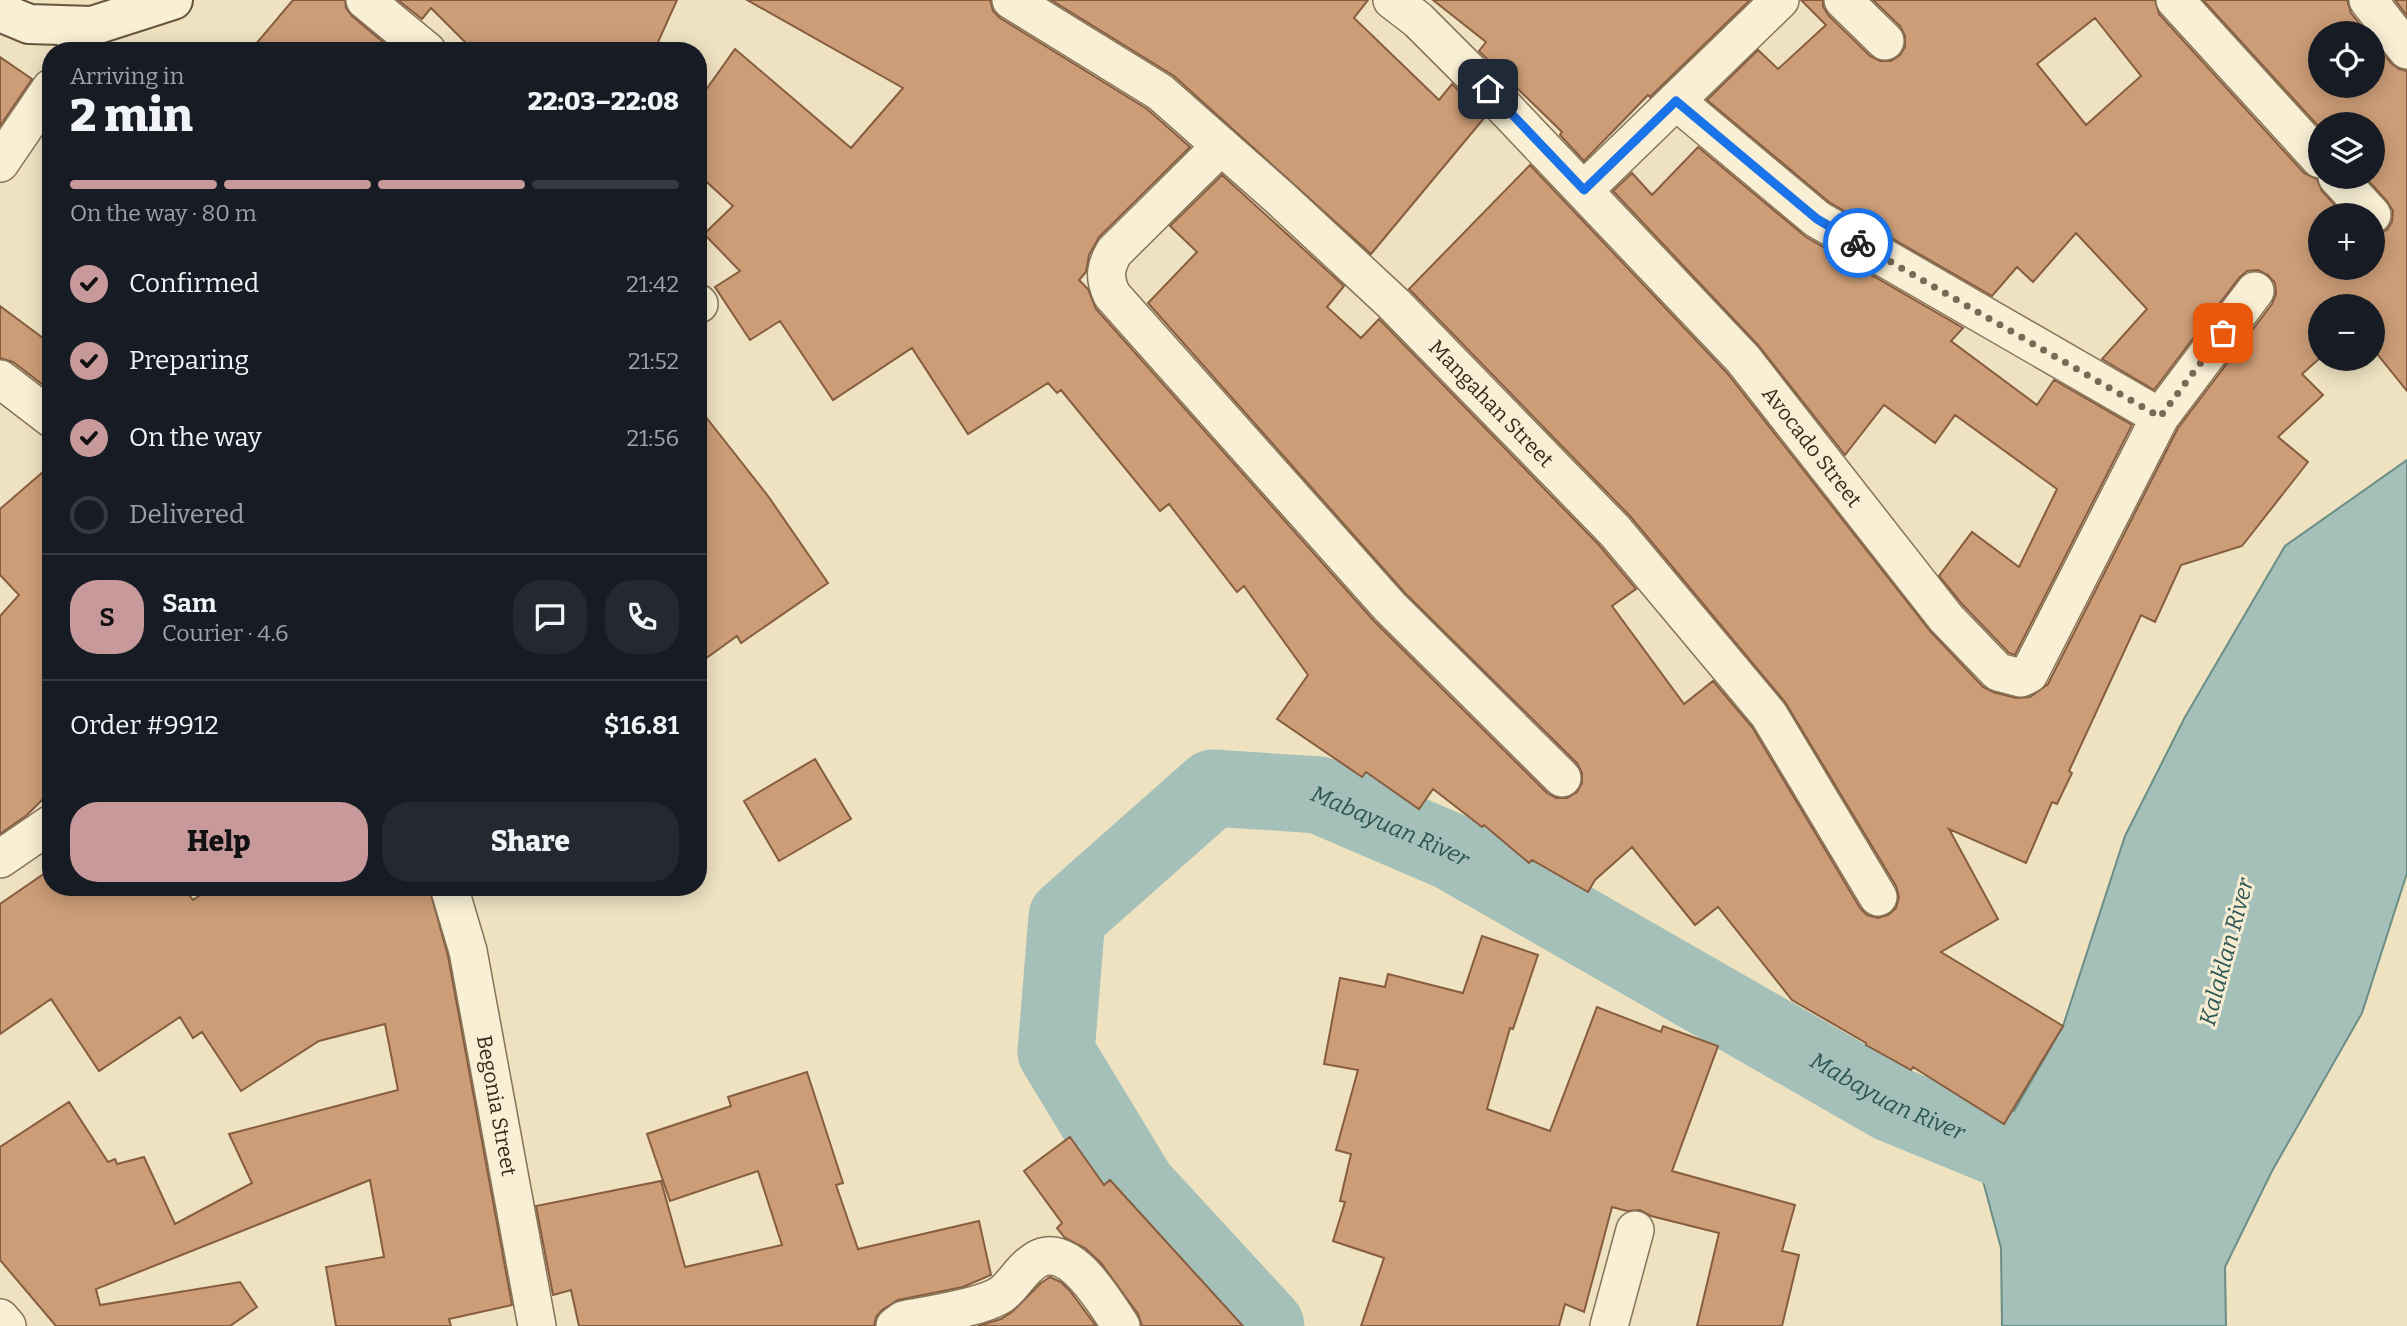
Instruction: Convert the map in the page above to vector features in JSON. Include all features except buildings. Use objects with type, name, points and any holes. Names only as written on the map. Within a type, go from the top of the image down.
[{"type":"main road","points":[[0,12],[29,24],[84,38],[173,0]]},
{"type":"street","points":[[365,0],[415,42]]},
{"type":"street","name":"Mangahan Street","points":[[1011,0],[1160,92],[1394,304],[1615,531],[1769,715],[1878,897]]},
{"type":"street","points":[[1584,190],[1780,0]]},
{"type":"street","points":[[1843,0],[1885,41]]},
{"type":"street","points":[[2175,0],[2308,146]]},
{"type":"street","points":[[2368,0],[2407,50]]},
{"type":"street","name":"Avocado Street","points":[[1413,7],[1743,359],[1946,618],[1998,672],[2021,678],[2029,674],[2160,417]]},
{"type":"street","points":[[0,163],[42,101]]},
{"type":"street","points":[[1676,101],[1817,219],[2160,417],[2255,291]]},
{"type":"street","points":[[1221,146],[1114,252],[1107,264],[1106,281],[1112,295],[1390,607],[1562,778]]},
{"type":"street","points":[[2348,189],[2361,203]]},
{"type":"street","points":[[0,379],[42,411]]},
{"type":"street","points":[[0,859],[42,830]]},
{"type":"street","name":"Begonia Street","points":[[452,896],[468,951],[537,1326]]},
{"type":"street","points":[[1609,1326],[1635,1230]]},
{"type":"street","points":[[895,1326],[902,1320],[976,1304],[1001,1295],[1036,1259],[1053,1255],[1068,1261],[1089,1280],[1121,1326]]},
{"type":"street","points":[[0,1318],[7,1326]]},
{"type":"water","name":"Kalaklan River","points":[[2407,460],[2407,873],[2362,1013],[2272,1171],[2225,1267],[2226,1326],[2002,1326],[2001,1248],[1980,1170],[2063,1026],[2125,836],[2185,717],[2285,546]]},
{"type":"waterway","name":"Mabayuan River","points":[[1266,1326],[1138,1187],[1056,1052],[1067,917],[1213,788],[1319,795],[1452,852],[1892,1104],[2092,1186]]},
{"type":"way so far","points":[[1858,243],[2160,417],[2223,333]]},
{"type":"route","points":[[1488,89],[1584,190],[1676,101],[1817,219],[1858,243]]}]
